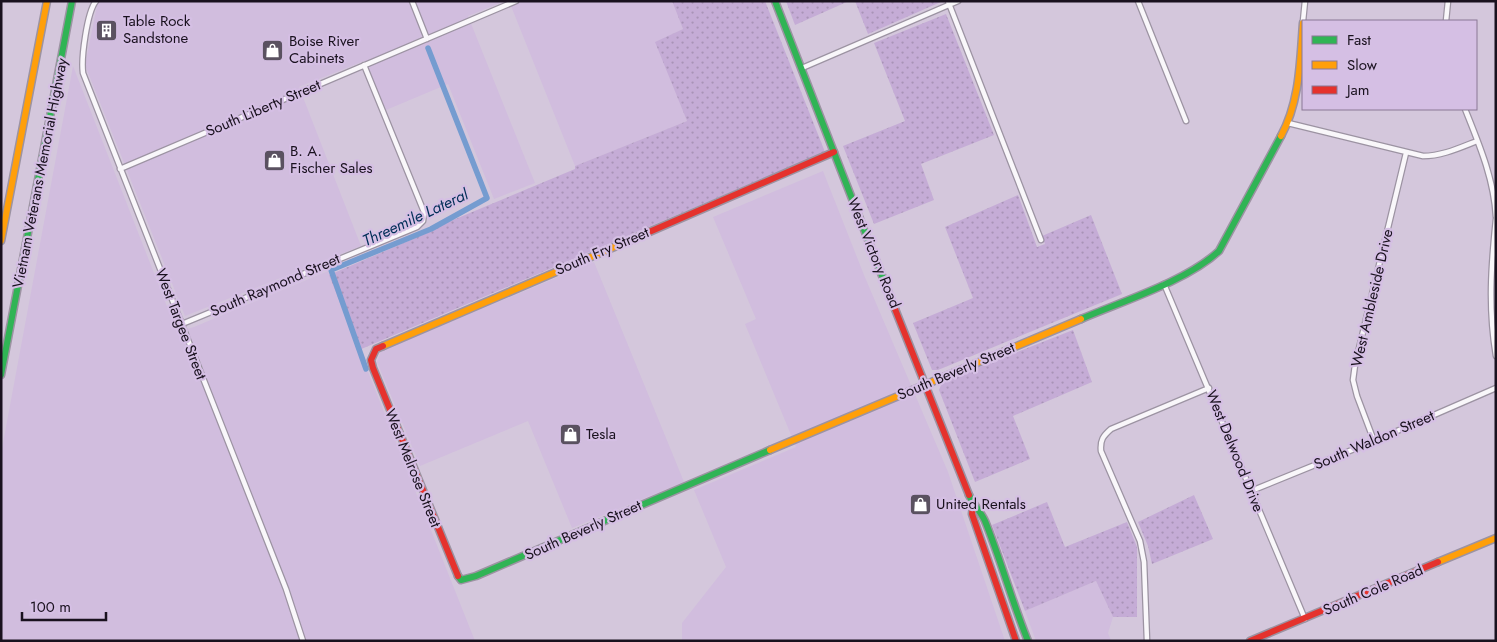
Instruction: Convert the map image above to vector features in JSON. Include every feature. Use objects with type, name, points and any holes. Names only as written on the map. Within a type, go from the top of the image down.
[{"type":"main road","name":"Vietnam Veterans Memorial Highway","points":[[1,241],[47,1]]},
{"type":"main road","name":"Vietnam Veterans Memorial Highway","points":[[1,375],[72,1]]},
{"type":"main road","name":"West Victory Road","points":[[775,1],[973,504],[984,519],[1028,641]]},
{"type":"main road","name":"South Beverly Street","points":[[461,580],[476,576],[900,394],[1164,284],[1206,263],[1219,251],[1288,123],[1297,90],[1302,33]]},
{"type":"main road","name":"South Fry Street","points":[[373,354],[381,346],[834,152]]},
{"type":"main road","name":"West Melrose Street","points":[[373,354],[371,360],[373,368],[455,574],[461,580]]},
{"type":"main road","name":"West Victory Road","points":[[973,504],[972,514],[1016,641]]},
{"type":"main road","name":"West Victory Road","points":[[979,533],[984,534],[998,561]]},
{"type":"main road","name":"South Cole Road","points":[[1250,641],[1496,538]]},
{"type":"street","points":[[412,1],[427,39]]},
{"type":"street","name":"South Liberty Street","points":[[120,168],[516,1]]},
{"type":"street","points":[[802,68],[948,3],[958,1]]},
{"type":"street","points":[[1138,1],[1186,121]]},
{"type":"street","name":"South Beverly Street","points":[[1303,20],[1305,1]]},
{"type":"street","points":[[1446,20],[1448,1]]},
{"type":"street","name":"West Targee Street","points":[[95,3],[90,16],[82,58],[83,73],[286,589],[303,641]]},
{"type":"street","points":[[948,3],[1041,240]]},
{"type":"street","name":"South Raymond Street","points":[[182,324],[417,227],[422,221],[424,212],[364,65]]},
{"type":"street","points":[[1466,110],[1490,177],[1495,198],[1496,218],[1490,281],[1490,309],[1496,356]]},
{"type":"street","points":[[1288,123],[1423,156],[1435,156],[1477,141]]},
{"type":"street","name":"West Ambleside Drive","points":[[1374,441],[1353,380],[1406,153]]},
{"type":"street","name":"West Delwood Drive","points":[[1164,284],[1305,619]]},
{"type":"street","points":[[1147,641],[1144,562],[1140,541],[1101,451],[1101,444],[1103,436],[1111,430],[1208,388]]},
{"type":"street","name":"South Waldon Street","points":[[1251,491],[1374,441],[1496,388]]},
{"type":"shaded area","points":[[90,1],[505,1],[468,16],[535,183],[494,199],[448,84],[386,110],[364,61],[299,87],[361,246],[185,316],[85,65],[97,6]]},
{"type":"shaded area","points":[[509,1],[672,1],[683,29],[656,42],[687,121],[575,166]]},
{"type":"shaded area","points":[[672,1],[765,1],[825,152],[359,350],[329,275],[434,230],[441,225],[575,169],[575,166],[687,121],[655,42],[683,29]]},
{"type":"shaded area","points":[[786,1],[849,1],[795,25]]},
{"type":"shaded area","points":[[855,1],[943,1],[868,34]]},
{"type":"shaded area","points":[[946,14],[994,135],[921,164],[934,200],[874,224],[843,146],[905,121],[874,43]]},
{"type":"shaded area","points":[[73,66],[177,332],[194,327],[328,271],[475,641],[1,641],[1,454]]},
{"type":"shaded area","points":[[823,171],[864,275],[948,472],[1005,641],[682,641],[682,623],[726,567],[694,490],[796,447],[745,324],[756,319],[713,217]]},
{"type":"shaded area","points":[[1018,195],[1037,247],[1045,244],[1042,236],[1091,215],[1122,294],[938,370],[932,370],[913,323],[973,298],[945,227]]},
{"type":"shaded area","points":[[594,262],[684,482],[572,528],[528,421],[420,466],[377,362],[381,351]]},
{"type":"shaded area","points":[[1073,330],[1092,382],[1013,416],[1030,459],[975,482],[939,390],[941,385],[946,380]]},
{"type":"shaded area","points":[[1194,495],[1213,539],[1152,564],[1148,546],[1138,522]]},
{"type":"shaded area","points":[[1047,502],[1065,547],[1127,522],[1137,547],[1137,617],[1113,617],[1096,581],[1025,611],[992,525]]},
{"type":"shaded area","points":[[1096,581],[1113,617],[1108,633],[1111,641],[1036,641],[1025,611]]},
{"type":"waterway","name":"Threemile Lateral","points":[[366,369],[331,270],[431,229],[487,198],[428,48]]},
{"type":"traffic: fast","points":[[1,375],[72,1]]},
{"type":"traffic: fast","points":[[775,1],[895,309]]},
{"type":"traffic: fast","points":[[1081,319],[1172,281],[1206,262],[1219,251],[1281,136]]},
{"type":"traffic: fast","points":[[458,576],[461,580],[476,576],[770,450]]},
{"type":"traffic: fast","points":[[969,495],[985,521],[1028,641]]},
{"type":"traffic: slow","points":[[1,241],[47,1]]},
{"type":"traffic: slow","points":[[1281,136],[1296,95],[1302,37]]},
{"type":"traffic: slow","points":[[383,346],[633,239]]},
{"type":"traffic: slow","points":[[770,450],[1081,319]]},
{"type":"traffic: slow","points":[[1438,562],[1496,538]]},
{"type":"traffic: jam","points":[[633,239],[834,152]]},
{"type":"traffic: jam","points":[[895,309],[969,495]]},
{"type":"traffic: jam","points":[[383,346],[376,349],[371,360],[373,368],[458,576]]},
{"type":"traffic: jam","points":[[973,504],[972,514],[1016,641]]},
{"type":"traffic: jam","points":[[1250,641],[1438,562]]},
{"type":"place","name":"Table Rock Sandstone","points":[[107,30]]},
{"type":"place","name":"Boise River Cabinets","points":[[273,50]]},
{"type":"place","name":"B. A. Fischer Sales","points":[[274,160]]},
{"type":"place","name":"Tesla","points":[[570,434]]},
{"type":"place","name":"United Rentals","points":[[920,504]]}]
